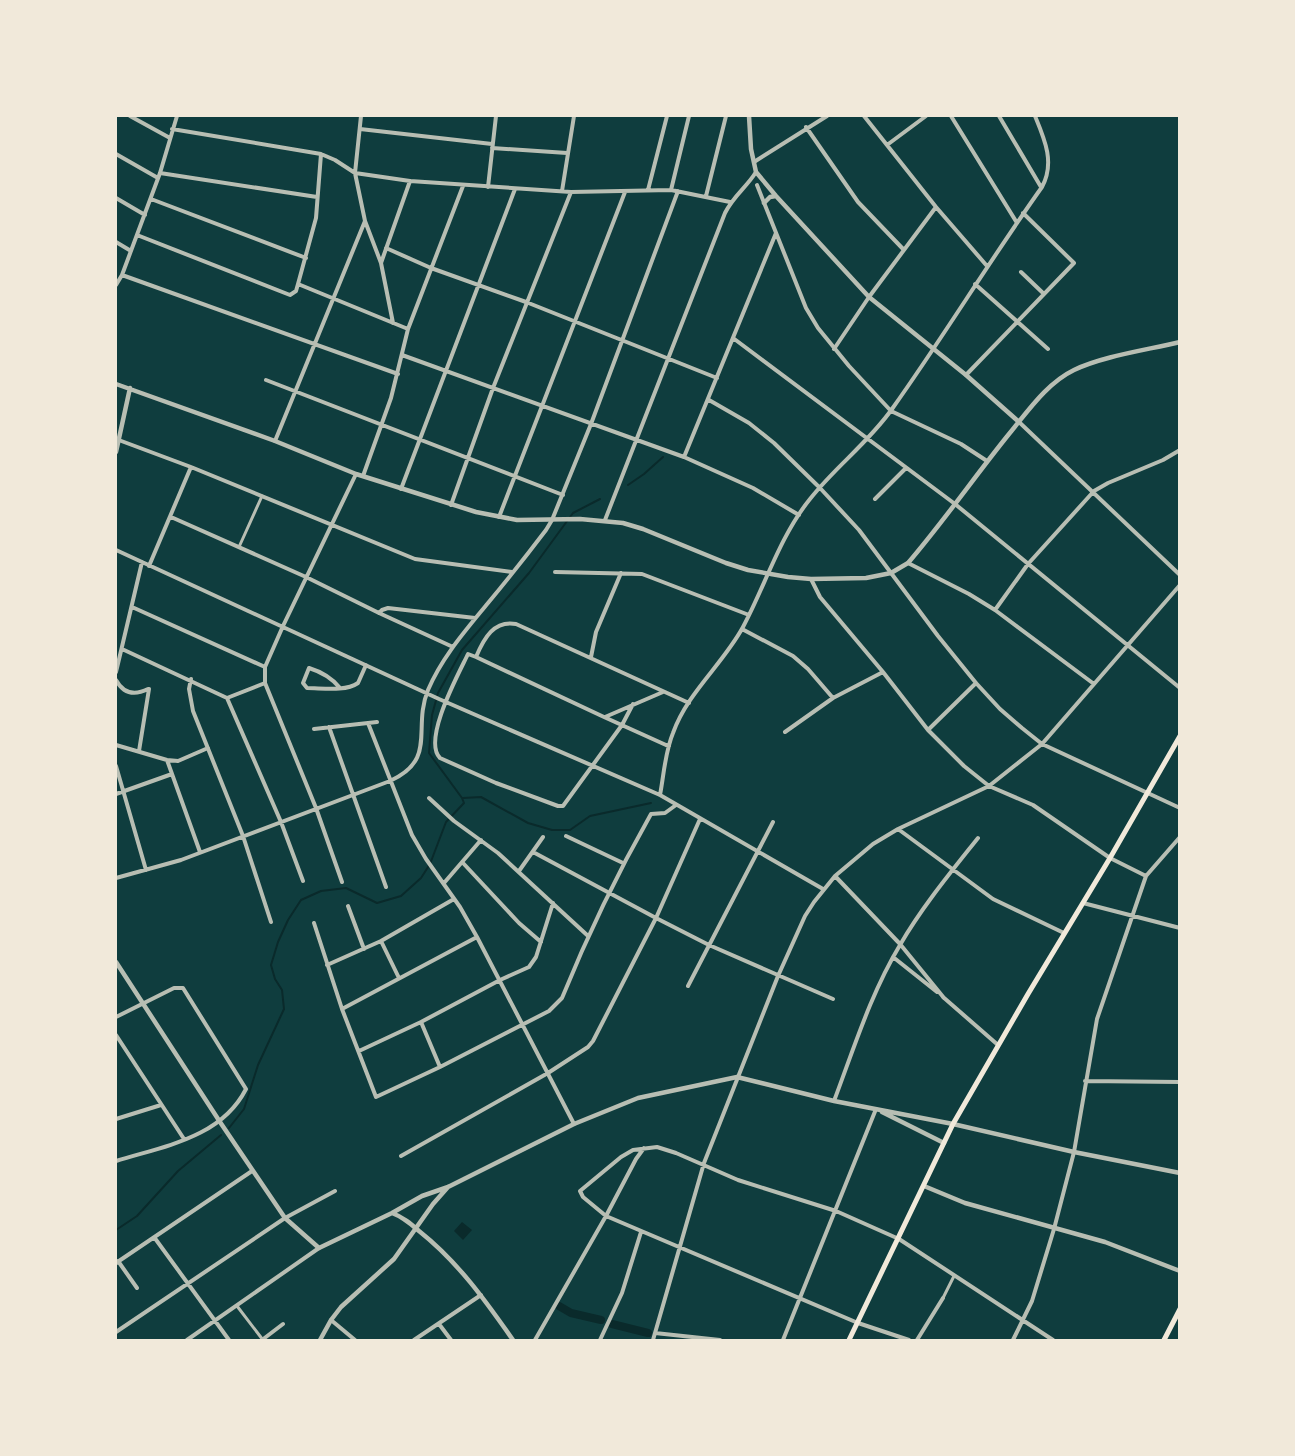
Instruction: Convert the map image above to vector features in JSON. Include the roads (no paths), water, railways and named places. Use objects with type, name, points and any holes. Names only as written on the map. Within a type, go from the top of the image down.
[{"type":"main road","points":[[849,1341],[953,1124],[1179,736]]},
{"type":"main road","points":[[1164,1341],[1179,1309]]},
{"type":"street","points":[[130,116],[170,138]]},
{"type":"street","points":[[116,285],[122,276],[151,199],[177,116]]},
{"type":"street","points":[[361,116],[355,173],[365,221],[381,263],[393,323]]},
{"type":"street","points":[[488,187],[496,116]]},
{"type":"street","points":[[562,191],[573,116]]},
{"type":"street","points":[[648,190],[667,116]]},
{"type":"street","points":[[671,190],[688,116]]},
{"type":"street","points":[[706,196],[726,116]]},
{"type":"street","points":[[749,116],[756,172],[869,297],[966,375],[1019,422],[1094,491],[1179,575]]},
{"type":"street","points":[[754,162],[806,127],[827,116]]},
{"type":"street","points":[[864,116],[936,207],[987,266]]},
{"type":"street","points":[[887,145],[926,116]]},
{"type":"street","points":[[951,116],[1017,223]]},
{"type":"street","points":[[999,116],[1042,187]]},
{"type":"street","points":[[660,795],[673,731],[689,703],[742,629],[799,515],[820,488],[867,440],[891,411],[1042,187],[1048,175],[1047,147],[1035,116]]},
{"type":"street","points":[[806,127],[858,202],[904,250]]},
{"type":"street","points":[[172,129],[321,154],[335,159],[355,173],[410,181],[571,192],[671,190],[730,202]]},
{"type":"street","points":[[360,129],[567,153]]},
{"type":"street","points":[[116,154],[159,176],[317,197]]},
{"type":"street","points":[[137,235],[287,295],[293,294],[306,258],[316,218],[321,154]]},
{"type":"street","points":[[605,520],[730,202],[748,185],[756,172]]},
{"type":"street","points":[[381,263],[410,181]]},
{"type":"street","points":[[748,185],[766,183]]},
{"type":"street","points":[[757,185],[806,308],[834,349],[891,411],[961,444],[987,461]]},
{"type":"street","points":[[363,476],[383,425],[408,329],[463,186]]},
{"type":"street","points":[[401,489],[515,189]]},
{"type":"street","points":[[116,878],[200,852],[390,781],[411,770],[417,759],[429,694],[436,674],[453,647],[552,520],[591,424],[678,191]]},
{"type":"street","points":[[451,505],[493,388],[571,192]]},
{"type":"street","points":[[499,517],[625,192]]},
{"type":"street","points":[[764,203],[770,197],[776,196]]},
{"type":"street","points":[[116,198],[145,215]]},
{"type":"street","points":[[151,199],[306,258]]},
{"type":"street","points":[[834,349],[869,297],[936,207]]},
{"type":"street","points":[[966,375],[1074,263],[1023,213]]},
{"type":"street","points":[[275,441],[365,221]]},
{"type":"street","points":[[684,457],[777,232]]},
{"type":"street","points":[[116,242],[131,251]]},
{"type":"street","points":[[386,248],[431,268],[480,284],[717,378]]},
{"type":"street","points":[[1021,272],[1044,294]]},
{"type":"street","points":[[122,276],[398,374]]},
{"type":"street","points":[[298,284],[408,329]]},
{"type":"street","points":[[975,284],[1048,349]]},
{"type":"street","points":[[733,338],[955,504],[1179,688]]},
{"type":"street","points":[[116,384],[275,441],[356,474],[451,505],[517,520],[605,520],[644,529],[726,563],[768,574],[811,579],[866,578],[891,573],[908,563],[987,461],[1048,389],[1074,370],[1093,363],[1179,342]]},
{"type":"street","points":[[402,355],[684,457],[753,488],[799,515]]},
{"type":"street","points":[[267,380],[563,495]]},
{"type":"street","points":[[116,452],[117,439],[130,388]]},
{"type":"street","points":[[709,400],[774,443],[820,488],[859,530],[976,683],[1000,709],[1042,744],[1147,791],[1179,808]]},
{"type":"street","points":[[117,439],[415,559],[513,572]]},
{"type":"street","points":[[994,610],[1028,564],[1094,491],[1179,450]]},
{"type":"street","points":[[149,566],[191,467]]},
{"type":"street","points":[[875,500],[906,468]]},
{"type":"street","points":[[342,882],[316,808],[265,683],[265,668],[356,474]]},
{"type":"street","points":[[239,547],[262,496]]},
{"type":"street","points":[[171,517],[306,577],[379,614],[453,647]]},
{"type":"street","points":[[116,550],[439,699],[660,795],[758,850],[823,890]]},
{"type":"street","points":[[116,672],[142,562]]},
{"type":"street","points":[[908,563],[969,594],[994,610],[1094,684]]},
{"type":"street","points":[[555,572],[642,574],[749,615]]},
{"type":"street","points":[[591,657],[596,632],[621,573]]},
{"type":"street","points":[[811,579],[820,597],[884,672],[928,729],[964,766],[989,786],[1033,805],[1110,858],[1146,876]]},
{"type":"street","points":[[653,1341],[704,1163],[778,976],[805,916],[823,890],[835,876],[873,844],[898,829],[989,786],[1042,744],[1179,585]]},
{"type":"street","points":[[132,607],[265,668]]},
{"type":"street","points":[[379,614],[388,608],[475,618]]},
{"type":"street","points":[[476,657],[490,632],[506,622],[516,624],[689,703]]},
{"type":"street","points":[[742,629],[793,656],[808,669],[833,698]]},
{"type":"street","points":[[122,649],[227,698],[303,881]]},
{"type":"street","points":[[633,705],[622,725],[566,804],[561,807],[440,758],[436,752],[436,739],[444,701],[468,654],[604,717],[622,725],[669,746]]},
{"type":"street","points":[[340,688],[328,676],[312,668],[307,671],[303,683],[307,688],[340,688],[355,685],[366,665]]},
{"type":"street","points":[[784,732],[833,698],[884,672]]},
{"type":"street","points":[[190,679],[189,689],[193,711],[243,836],[271,922]]},
{"type":"street","points":[[116,680],[120,687],[128,693],[139,694],[148,689],[139,751]]},
{"type":"street","points":[[227,698],[265,683]]},
{"type":"street","points":[[928,729],[976,683]]},
{"type":"street","points":[[604,717],[663,692]]},
{"type":"street","points":[[314,729],[377,722]]},
{"type":"street","points":[[368,723],[412,835],[477,936],[574,1124]]},
{"type":"street","points":[[329,727],[386,886]]},
{"type":"street","points":[[116,745],[178,761],[208,748]]},
{"type":"street","points":[[167,760],[200,852]]},
{"type":"street","points":[[116,766],[146,870]]},
{"type":"street","points":[[116,794],[172,774]]},
{"type":"street","points":[[429,798],[454,821],[519,871],[587,935]]},
{"type":"street","points":[[314,923],[342,1009],[376,1097],[440,1068],[549,1011],[562,998],[587,935],[607,893],[651,814],[665,813],[676,805]]},
{"type":"street","points":[[401,1156],[548,1073],[588,1047],[656,918],[700,819]]},
{"type":"street","points":[[688,986],[773,822]]},
{"type":"street","points":[[898,829],[993,899],[1064,933]]},
{"type":"street","points":[[566,836],[623,863]]},
{"type":"street","points":[[519,871],[543,837]]},
{"type":"street","points":[[1013,1341],[1036,1291],[1054,1229],[1074,1152],[1097,1020],[1146,876],[1179,837]]},
{"type":"street","points":[[834,1101],[865,1016],[900,944],[952,870],[978,838]]},
{"type":"street","points":[[444,883],[481,840]]},
{"type":"street","points":[[533,852],[709,945],[833,999]]},
{"type":"street","points":[[462,863],[519,923],[541,942]]},
{"type":"street","points":[[835,876],[900,944],[944,998]]},
{"type":"street","points":[[327,966],[381,941],[454,899]]},
{"type":"street","points":[[359,1052],[529,967],[537,957],[553,903]]},
{"type":"street","points":[[1083,903],[1179,928]]},
{"type":"street","points":[[348,906],[364,949]]},
{"type":"street","points":[[342,1009],[477,936]]},
{"type":"street","points":[[381,941],[399,978]]},
{"type":"street","points":[[893,957],[998,1045]]},
{"type":"street","points":[[116,962],[285,1218],[319,1248]]},
{"type":"street","points":[[116,1017],[174,988],[183,988],[246,1089],[240,1100],[220,1122],[184,1139],[116,1161]]},
{"type":"street","points":[[421,1023],[440,1068]]},
{"type":"street","points":[[116,1035],[184,1139]]},
{"type":"street","points":[[187,1341],[319,1248],[422,1196],[448,1187],[574,1124],[638,1098],[737,1077],[834,1101],[1179,1173]]},
{"type":"street","points":[[1085,1081],[1179,1082]]},
{"type":"street","points":[[116,1118],[161,1105]]},
{"type":"street","points":[[876,1109],[944,1143]]},
{"type":"street","points":[[783,1341],[876,1109]]},
{"type":"street","points":[[535,1341],[636,1159],[645,1147]]},
{"type":"street","points":[[909,1341],[799,1299],[606,1216],[580,1194],[582,1187],[633,1150],[657,1147],[704,1163],[738,1180],[836,1211],[899,1239],[1053,1341]]},
{"type":"street","points":[[137,1288],[117,1262],[252,1171]]},
{"type":"street","points":[[924,1186],[965,1203],[1105,1242],[1179,1270]]},
{"type":"street","points":[[320,1341],[341,1307],[394,1259],[429,1209],[448,1187]]},
{"type":"street","points":[[116,1330],[189,1284],[285,1218],[335,1191]]},
{"type":"street","points":[[422,1196],[428,1203],[429,1209]]},
{"type":"street","points":[[392,1213],[416,1228],[446,1253],[513,1341]]},
{"type":"street","points":[[600,1341],[622,1293],[641,1232]]},
{"type":"street","points":[[154,1237],[229,1341]]},
{"type":"street","points":[[917,1341],[954,1276]]},
{"type":"street","points":[[414,1341],[480,1295]]},
{"type":"street","points":[[237,1306],[263,1340],[284,1324]]},
{"type":"street","points":[[331,1320],[356,1341]]},
{"type":"street","points":[[439,1324],[451,1341]]},
{"type":"street","points":[[655,1333],[720,1341]]},
{"type":"water","points":[[462,1222],[472,1230],[463,1240],[454,1231]]},
{"type":"waterway","points":[[628,485],[663,457]]},
{"type":"waterway","points":[[229,1128],[244,1109],[258,1065],[284,1009],[282,990],[275,979],[271,965],[288,920],[301,900],[321,891],[346,888],[377,903],[401,896],[421,878],[430,864],[446,822],[464,803],[429,753],[432,715],[438,693],[462,650],[529,573],[573,513],[600,499]]},
{"type":"waterway","points":[[463,798],[481,797],[528,823],[552,830],[570,830],[590,816],[651,803]]},
{"type":"waterway","points":[[116,1230],[137,1216],[178,1171],[221,1135]]},
{"type":"waterway","points":[[559,1306],[571,1313],[601,1320]]},
{"type":"waterway","points":[[612,1324],[648,1333]]}]
